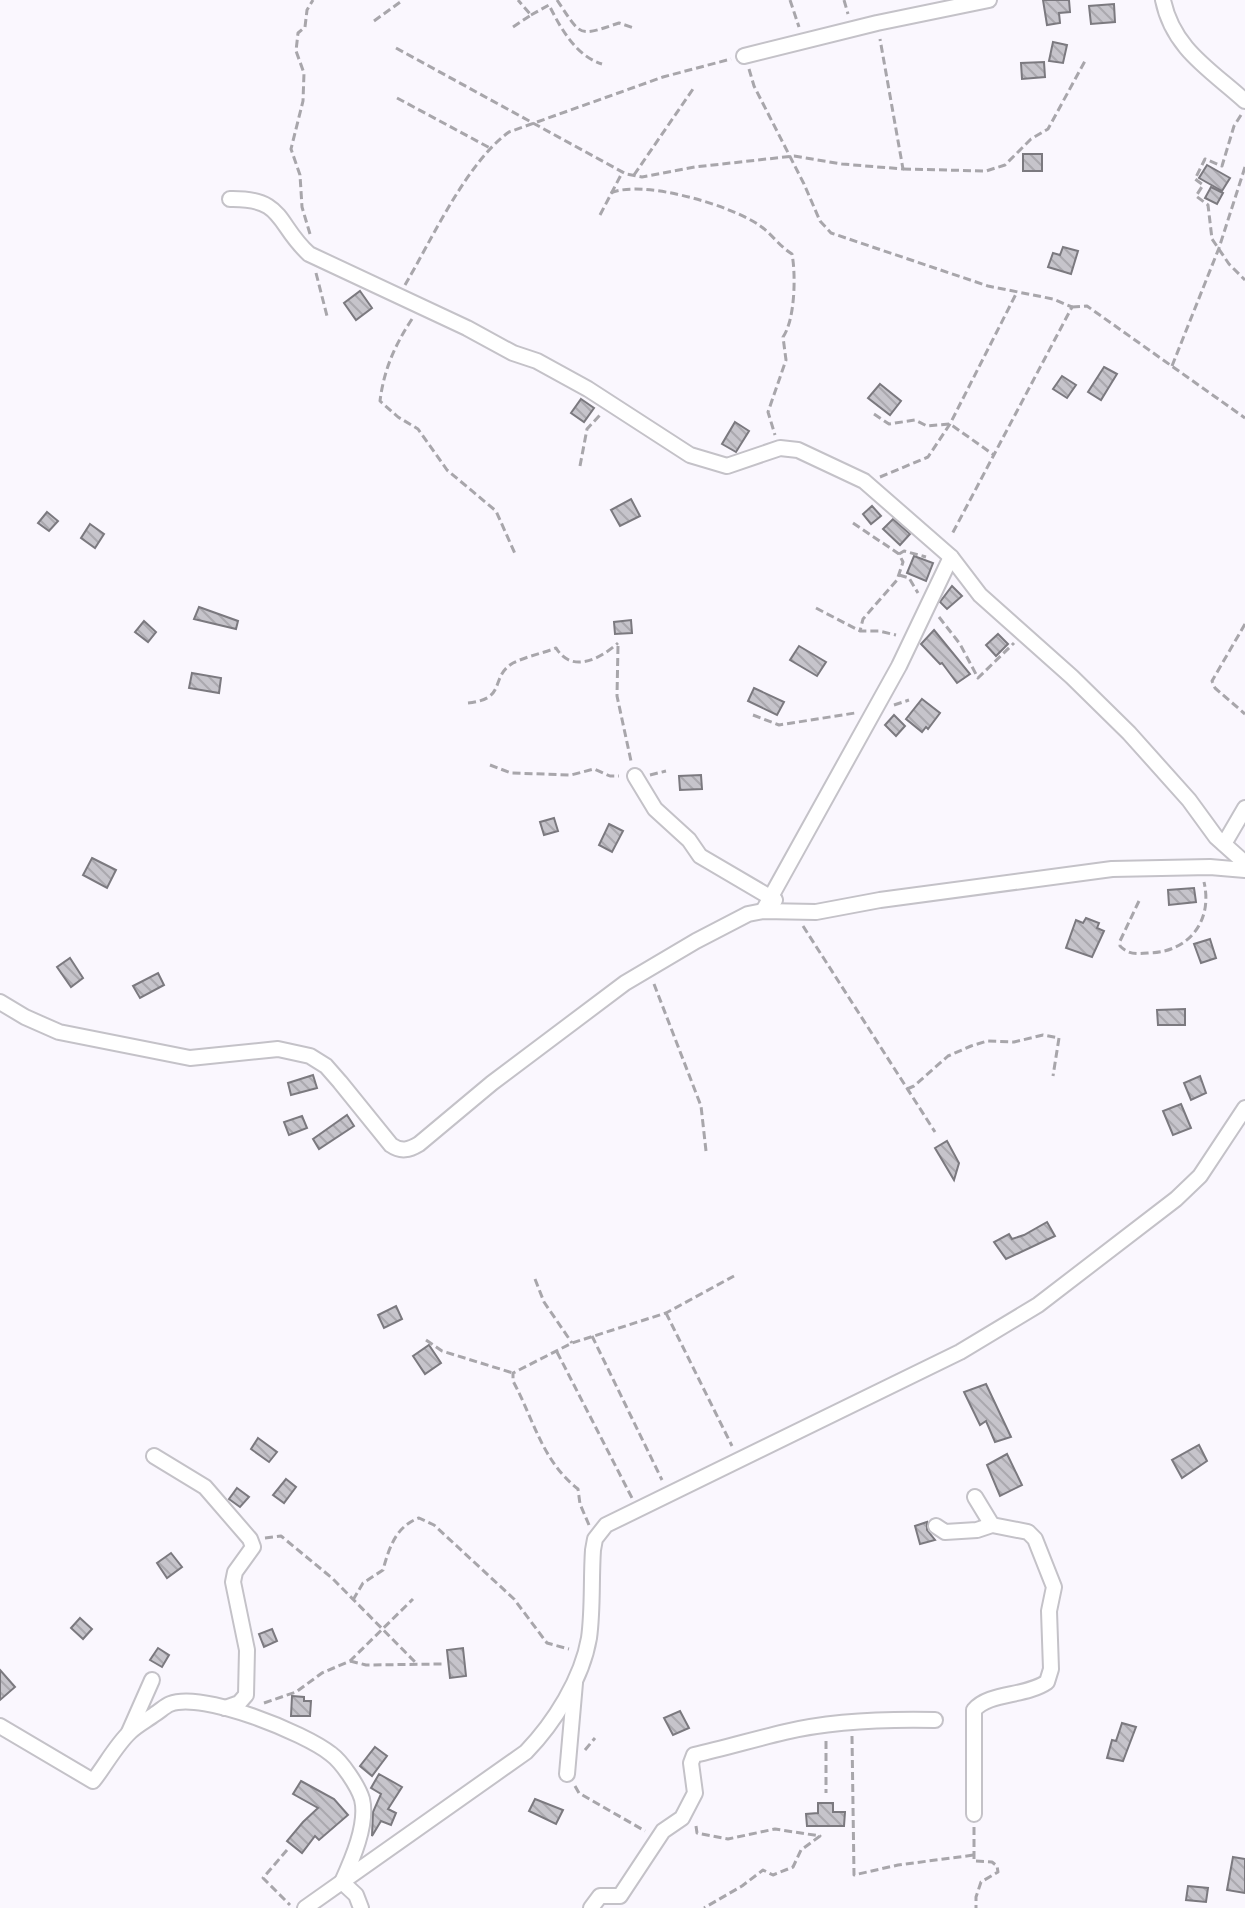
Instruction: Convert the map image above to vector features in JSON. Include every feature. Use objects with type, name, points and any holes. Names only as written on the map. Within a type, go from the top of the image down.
[{"type":"street","points":[[744,56],[877,23],[989,0]]},
{"type":"street","points":[[1163,0],[1171,28],[1179,41],[1245,101]]},
{"type":"street","points":[[230,199],[252,199],[279,213],[295,242],[313,256],[420,305],[513,353],[537,361],[610,403],[690,455],[727,466],[780,448],[798,450],[864,481],[947,554],[980,595],[1129,733],[1224,844],[1245,863]]},
{"type":"street","points":[[763,911],[875,710],[928,605],[947,554]]},
{"type":"street","points":[[635,776],[655,809],[689,840],[700,856],[793,911]]},
{"type":"street","points":[[1224,844],[1245,808]]},
{"type":"street","points":[[0,1002],[59,1032],[190,1058],[278,1049],[310,1056],[326,1066],[391,1145],[400,1151],[419,1144],[552,1037],[625,983],[748,914],[763,911],[816,912],[880,900],[1112,869],[1200,867],[1245,870]]},
{"type":"street","points":[[305,1908],[526,1752],[545,1732],[576,1676],[589,1640],[595,1539],[606,1525],[960,1352],[1038,1305],[1176,1199],[1200,1176],[1245,1108]]},
{"type":"street","points":[[154,1456],[205,1487],[250,1539],[253,1547],[235,1572],[233,1582],[247,1650],[246,1695],[239,1703],[224,1709]]},
{"type":"street","points":[[975,1497],[992,1525]]},
{"type":"street","points":[[936,1526],[945,1532],[977,1530],[992,1525],[1028,1532],[1035,1539],[1054,1587],[1049,1611],[1051,1669],[1047,1682],[1013,1696],[981,1702],[974,1710],[974,1814]]},
{"type":"street","points":[[567,1774],[576,1676]]},
{"type":"street","points":[[0,1726],[93,1781],[129,1733],[152,1680]]},
{"type":"street","points":[[129,1733],[170,1704],[187,1701],[224,1709],[296,1733],[333,1755],[360,1794],[363,1804],[350,1864],[342,1882]]},
{"type":"street","points":[[591,1908],[600,1896],[620,1896],[663,1831],[682,1818],[695,1793],[691,1763],[694,1755],[786,1731],[826,1725],[893,1719],[935,1720]]},
{"type":"street","points":[[342,1882],[356,1895],[361,1908]]},
{"type":"path","points":[[313,0],[307,10],[305,27],[298,33],[296,51],[304,73],[303,101],[291,149],[300,175],[302,207],[310,231],[327,316]]},
{"type":"path","points":[[374,21],[403,0]]},
{"type":"path","points":[[518,0],[531,15]]},
{"type":"path","points":[[513,27],[556,0],[577,29],[584,32],[592,33],[619,23],[634,28]]},
{"type":"path","points":[[790,0],[803,41]]},
{"type":"path","points":[[549,5],[561,28],[588,60],[602,64]]},
{"type":"path","points":[[877,23],[903,169]]},
{"type":"path","points":[[396,48],[534,125],[623,171],[642,177],[695,167],[788,157],[903,169],[986,171],[1005,165],[1031,139],[1048,129],[1085,61]]},
{"type":"path","points":[[399,295],[461,189],[490,148],[509,132],[663,77],[744,56],[754,86],[788,157],[820,221],[831,233],[988,286],[1053,299],[1072,307],[1087,306],[1245,418]]},
{"type":"path","points":[[634,175],[693,89]]},
{"type":"path","points":[[397,98],[490,148]]},
{"type":"path","points":[[1245,109],[1234,126],[1222,166],[1205,159],[1195,179],[1203,185],[1196,196],[1208,205],[1212,239],[1229,264],[1245,280]]},
{"type":"path","points":[[1172,366],[1219,248],[1245,167]]},
{"type":"path","points":[[600,215],[623,171]]},
{"type":"path","points":[[611,193],[624,187],[643,192],[671,191],[702,200],[760,225],[778,245],[792,254],[790,327],[783,337],[786,360],[768,412],[780,448]]},
{"type":"path","points":[[864,481],[928,457],[950,424],[1017,292]]},
{"type":"path","points":[[420,305],[395,346],[383,380],[380,401],[418,429],[447,470],[496,511],[516,556]]},
{"type":"path","points":[[899,554],[904,551],[929,558],[947,554],[994,455],[1072,307]]},
{"type":"path","points":[[580,466],[587,429],[610,403]]},
{"type":"path","points":[[874,414],[889,424],[915,420],[927,426],[950,424],[994,455]]},
{"type":"path","points":[[853,523],[899,554],[903,562],[897,580],[863,619],[860,631]]},
{"type":"path","points":[[899,575],[909,578],[943,620],[978,678],[1022,634]]},
{"type":"path","points":[[816,608],[860,631],[879,631],[902,637],[915,632]]},
{"type":"path","points":[[1245,624],[1212,681],[1215,688],[1245,714]]},
{"type":"path","points":[[468,703],[490,698],[497,690],[500,677],[514,662],[556,648],[561,656],[572,662],[585,662],[603,655],[618,643],[617,696],[635,776]]},
{"type":"path","points":[[753,715],[779,725],[875,710],[909,700]]},
{"type":"path","points":[[490,765],[511,773],[538,775],[571,775],[594,769],[610,776],[648,776],[666,771]]},
{"type":"path","points":[[1139,901],[1120,946],[1131,954],[1160,953],[1182,946],[1200,928],[1203,917],[1207,896],[1200,867]]},
{"type":"path","points":[[793,911],[935,1132]]},
{"type":"path","points":[[648,969],[701,1106],[706,1151]]},
{"type":"path","points":[[907,1089],[948,1056],[971,1046],[987,1041],[1014,1042],[1043,1035],[1059,1038],[1053,1076]]},
{"type":"path","points":[[513,1373],[572,1343],[666,1313],[734,1276]]},
{"type":"path","points":[[535,1279],[544,1302],[572,1343]]},
{"type":"path","points":[[666,1313],[740,1461]]},
{"type":"path","points":[[592,1336],[669,1495]]},
{"type":"path","points":[[426,1340],[442,1351],[513,1373]]},
{"type":"path","points":[[557,1352],[638,1509]]},
{"type":"path","points":[[513,1373],[513,1381],[549,1460],[578,1489],[580,1504],[595,1539]]},
{"type":"path","points":[[353,1600],[363,1583],[383,1570],[388,1549],[400,1530],[407,1522],[419,1518],[434,1525],[514,1599],[547,1643],[585,1653]]},
{"type":"path","points":[[253,1547],[266,1537],[281,1536],[332,1578],[381,1631],[417,1664]]},
{"type":"path","points":[[253,1704],[296,1692],[322,1673],[350,1661],[413,1599]]},
{"type":"path","points":[[350,1661],[366,1665],[443,1664]]},
{"type":"path","points":[[852,1724],[854,1875],[898,1865],[974,1855]]},
{"type":"path","points":[[826,1725],[826,1793]]},
{"type":"path","points":[[586,1750],[595,1738]]},
{"type":"path","points":[[567,1774],[579,1793],[658,1839]]},
{"type":"path","points":[[974,1814],[974,1861],[992,1862],[998,1872],[981,1882],[976,1908]]},
{"type":"path","points":[[682,1818],[695,1824],[697,1833],[720,1838],[775,1829],[820,1836],[801,1850],[793,1867],[773,1875],[763,1870],[704,1908]]},
{"type":"path","points":[[287,1850],[263,1878],[292,1908]]},
{"type":"building","points":[[1043,0],[1069,0],[1070,12],[1059,13],[1060,23],[1047,25]]},
{"type":"building","points":[[1114,4],[1115,22],[1091,24],[1089,6]]},
{"type":"building","points":[[1053,42],[1067,45],[1063,63],[1049,61]]},
{"type":"building","points":[[1044,62],[1045,77],[1022,79],[1021,63]]},
{"type":"building","points":[[1023,154],[1042,154],[1042,171],[1023,171]]},
{"type":"building","points":[[1207,165],[1230,178],[1222,191],[1199,178]]},
{"type":"building","points":[[1211,187],[1223,193],[1217,204],[1205,198]]},
{"type":"building","points":[[1063,247],[1078,251],[1071,274],[1048,267],[1053,253],[1060,255]]},
{"type":"building","points":[[360,291],[372,308],[356,320],[344,303]]},
{"type":"building","points":[[1104,367],[1117,374],[1101,400],[1088,392]]},
{"type":"building","points":[[1062,376],[1076,385],[1067,398],[1053,389]]},
{"type":"building","points":[[880,384],[901,401],[890,415],[868,398]]},
{"type":"building","points":[[581,399],[594,408],[584,422],[571,413]]},
{"type":"building","points":[[735,422],[749,431],[736,452],[722,444]]},
{"type":"building","points":[[631,499],[640,516],[620,526],[611,510]]},
{"type":"building","points":[[872,506],[881,516],[871,524],[863,514]]},
{"type":"building","points":[[47,512],[58,521],[49,531],[38,523]]},
{"type":"building","points":[[893,519],[910,534],[900,545],[883,529]]},
{"type":"building","points":[[90,524],[104,534],[95,548],[81,538]]},
{"type":"building","points":[[914,556],[933,563],[926,581],[907,573]]},
{"type":"building","points":[[952,586],[962,596],[947,609],[940,602]]},
{"type":"building","points":[[199,607],[238,621],[236,629],[194,619]]},
{"type":"building","points":[[631,620],[632,633],[615,634],[614,622]]},
{"type":"building","points":[[144,621],[156,632],[148,642],[135,632]]},
{"type":"building","points":[[934,630],[970,674],[957,683],[942,663],[921,644]]},
{"type":"building","points":[[998,634],[1008,644],[996,656],[986,645]]},
{"type":"building","points":[[799,646],[826,662],[817,676],[790,660]]},
{"type":"building","points":[[192,673],[221,678],[219,693],[189,688]]},
{"type":"building","points":[[754,688],[784,702],[777,715],[748,701]]},
{"type":"building","points":[[922,699],[940,713],[922,732],[906,719]]},
{"type":"building","points":[[894,715],[905,726],[896,736],[885,725]]},
{"type":"building","points":[[701,775],[702,789],[680,790],[679,776]]},
{"type":"building","points":[[554,818],[558,831],[544,835],[540,822]]},
{"type":"building","points":[[609,824],[623,831],[612,852],[599,845]]},
{"type":"building","points":[[92,858],[116,870],[107,888],[83,875]]},
{"type":"building","points":[[1194,888],[1196,902],[1169,905],[1168,890]]},
{"type":"building","points":[[1086,918],[1099,923],[1097,928],[1104,931],[1092,957],[1066,948],[1076,920],[1083,923]]},
{"type":"building","points":[[1210,939],[1216,958],[1201,963],[1194,944]]},
{"type":"building","points":[[70,958],[83,978],[71,987],[57,967]]},
{"type":"building","points":[[158,973],[164,985],[140,998],[133,986]]},
{"type":"building","points":[[1185,1009],[1185,1025],[1158,1025],[1157,1010]]},
{"type":"building","points":[[313,1075],[317,1088],[291,1095],[288,1083]]},
{"type":"building","points":[[1200,1076],[1206,1093],[1191,1100],[1184,1083]]},
{"type":"building","points":[[1181,1104],[1191,1128],[1173,1135],[1163,1111]]},
{"type":"building","points":[[347,1115],[354,1126],[319,1149],[313,1139]]},
{"type":"building","points":[[302,1116],[307,1128],[289,1135],[284,1122]]},
{"type":"building","points":[[947,1141],[959,1163],[954,1180],[935,1148]]},
{"type":"building","points":[[1047,1222],[1055,1236],[1006,1259],[994,1242],[1009,1234],[1012,1239],[1024,1235]]},
{"type":"building","points":[[396,1306],[402,1319],[384,1328],[378,1315]]},
{"type":"building","points":[[429,1345],[441,1363],[425,1374],[413,1356]]},
{"type":"building","points":[[986,1384],[1011,1437],[995,1442],[986,1421],[980,1425],[964,1392]]},
{"type":"building","points":[[258,1438],[277,1452],[269,1462],[251,1449]]},
{"type":"building","points":[[1199,1445],[1207,1461],[1182,1478],[1172,1460]]},
{"type":"building","points":[[1007,1454],[1022,1485],[1000,1496],[987,1465]]},
{"type":"building","points":[[286,1479],[296,1487],[284,1503],[273,1495]]},
{"type":"building","points":[[237,1488],[249,1497],[240,1507],[229,1499]]},
{"type":"building","points":[[927,1522],[927,1530],[935,1540],[920,1544],[915,1526]]},
{"type":"building","points":[[171,1553],[182,1567],[167,1578],[157,1563]]},
{"type":"building","points":[[80,1618],[92,1629],[83,1639],[71,1628]]},
{"type":"building","points":[[272,1629],[277,1641],[264,1647],[259,1634]]},
{"type":"building","points":[[158,1648],[169,1655],[162,1667],[150,1660]]},
{"type":"building","points":[[463,1648],[466,1676],[450,1678],[447,1650]]},
{"type":"building","points":[[0,1670],[15,1687],[0,1700]]},
{"type":"building","points":[[292,1696],[311,1701],[310,1716],[291,1716]]},
{"type":"building","points":[[680,1711],[689,1728],[673,1735],[664,1718]]},
{"type":"building","points":[[1122,1723],[1136,1727],[1123,1761],[1107,1758],[1112,1740],[1116,1741]]},
{"type":"building","points":[[375,1747],[387,1756],[372,1776],[360,1766]]},
{"type":"building","points":[[379,1774],[402,1787],[388,1809],[396,1813],[391,1825],[381,1821],[372,1836],[373,1812],[381,1794],[371,1788]]},
{"type":"building","points":[[301,1781],[334,1799],[348,1815],[319,1840],[315,1836],[302,1853],[287,1841],[318,1808],[293,1794]]},
{"type":"building","points":[[535,1799],[563,1810],[556,1824],[529,1811]]},
{"type":"building","points":[[818,1803],[833,1803],[833,1812],[845,1812],[844,1826],[807,1826],[806,1814],[818,1813]]},
{"type":"building","points":[[1233,1857],[1245,1859],[1245,1893],[1227,1890]]},
{"type":"building","points":[[1188,1886],[1208,1888],[1206,1902],[1186,1900]]}]
